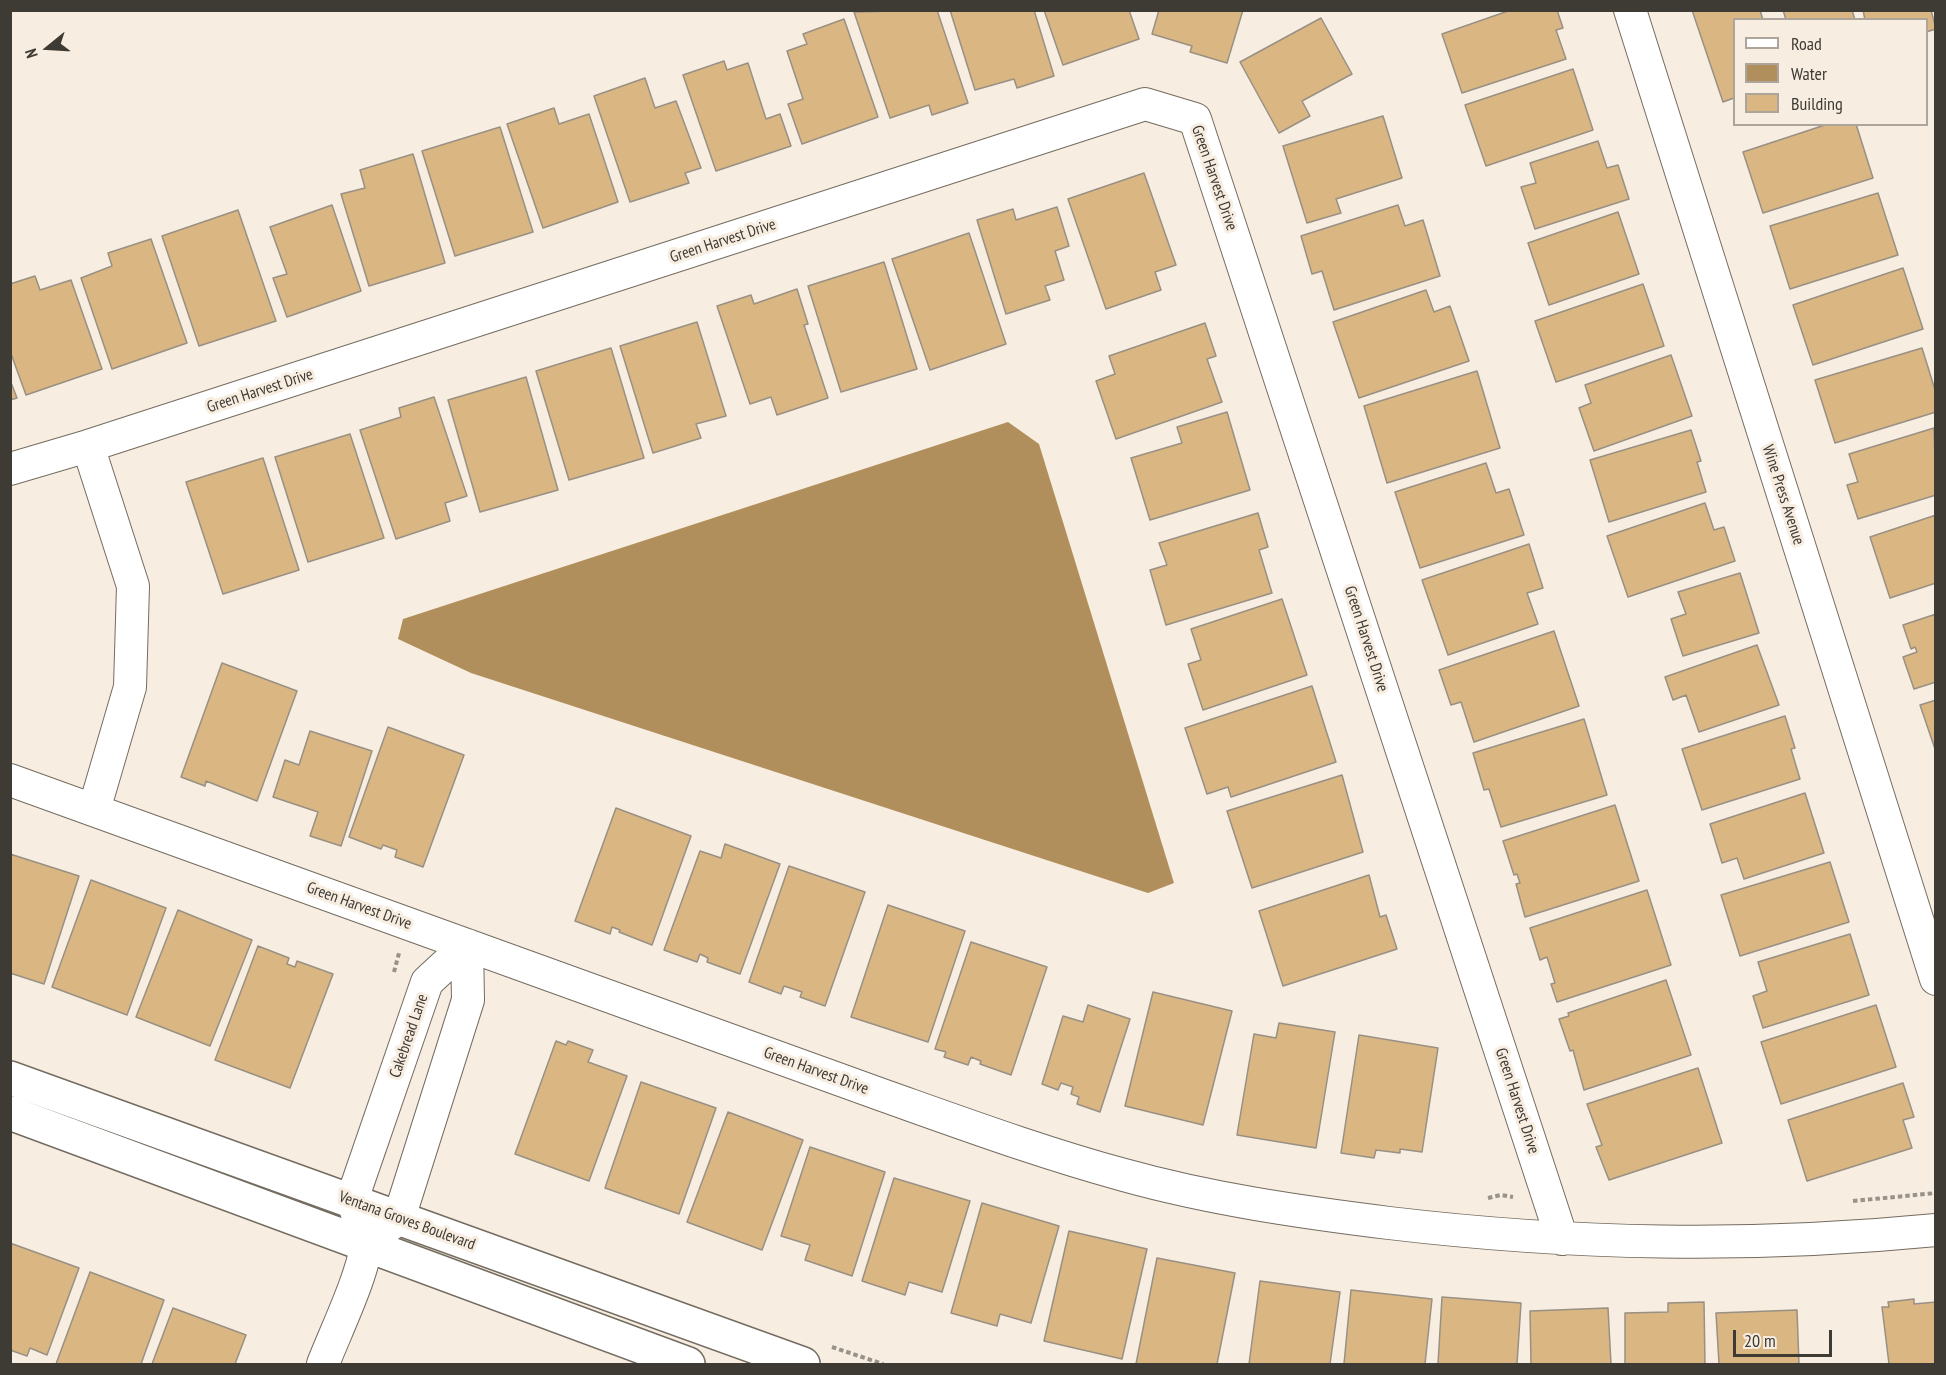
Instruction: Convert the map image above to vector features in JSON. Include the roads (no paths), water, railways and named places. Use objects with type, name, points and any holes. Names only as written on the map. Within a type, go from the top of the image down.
[{"type":"street","name":"Wine Press Avenue","points":[[1630,10],[1935,979]]},
{"type":"street","name":"Green Harvest Drive","points":[[10,469],[88,446],[1144,104],[1195,119],[1562,1239]]},
{"type":"street","points":[[88,446],[133,586],[130,687],[94,810]]},
{"type":"street","name":"Green Harvest Drive","points":[[10,780],[1007,1139],[1125,1175],[1227,1199],[1346,1218],[1467,1232],[1627,1243],[1735,1243],[1837,1239],[1935,1230]]},
{"type":"street","points":[[366,1244],[399,1218],[468,1000],[467,945]]},
{"type":"street","name":"Cakebread Lane","points":[[352,1200],[427,982],[467,945]]},
{"type":"street","name":"Ventana Groves Boulevard","points":[[10,1078],[803,1365]]},
{"type":"street","points":[[10,1113],[688,1365]]},
{"type":"street","points":[[323,1365],[366,1244],[352,1200]]},
{"type":"water","points":[[1008,422],[1039,444],[1174,883],[1148,893],[471,673],[398,639],[403,619]]}]
